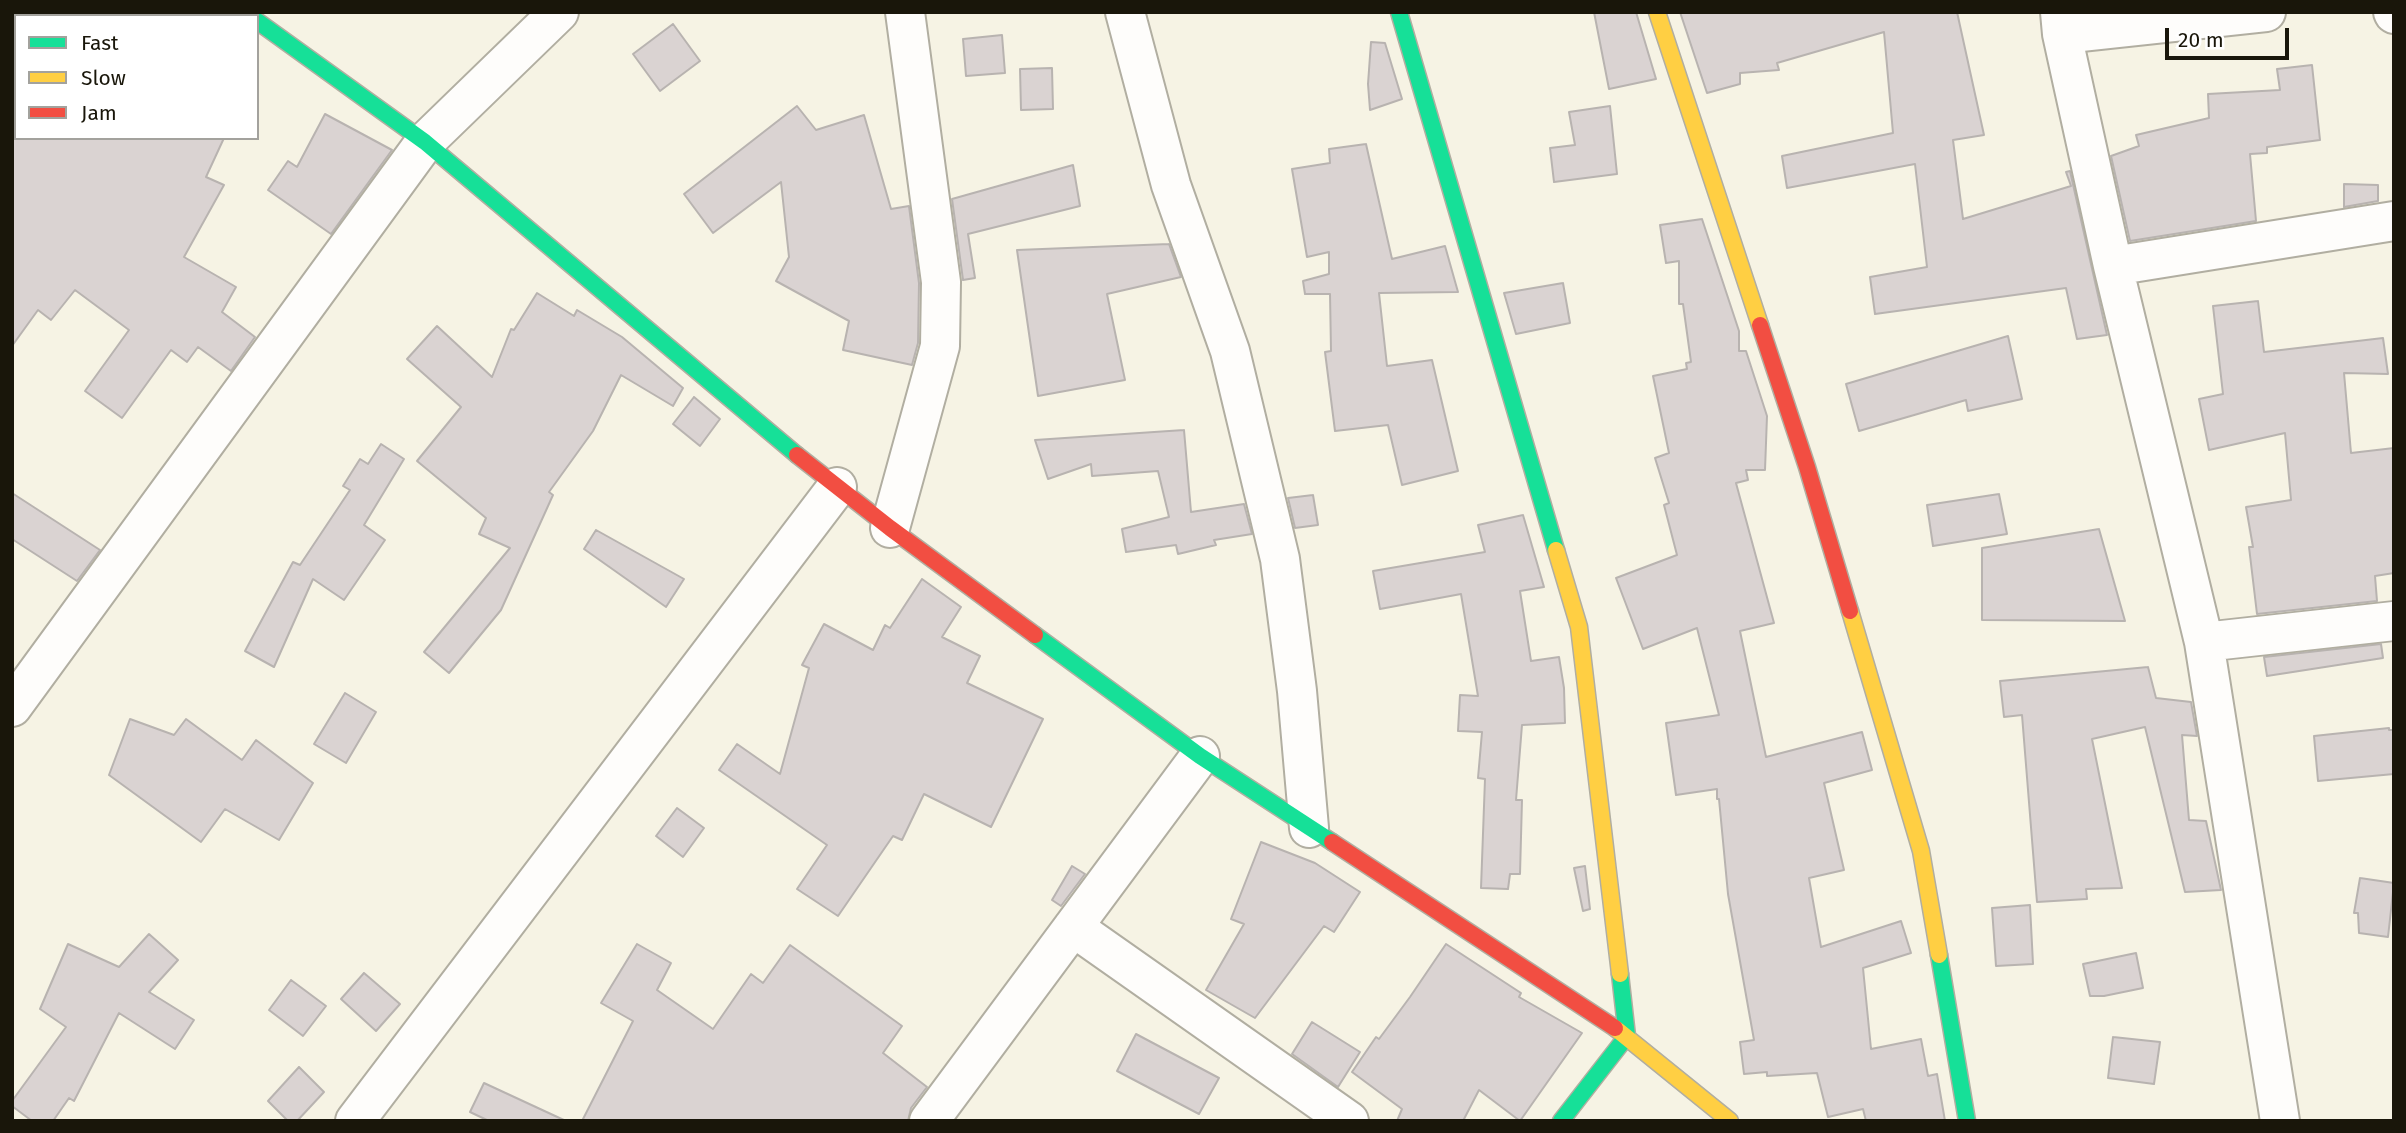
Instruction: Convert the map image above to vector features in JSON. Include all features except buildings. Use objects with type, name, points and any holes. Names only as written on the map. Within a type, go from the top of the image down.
[{"type":"street","points":[[12,707],[425,142],[559,12]]},
{"type":"street","points":[[890,528],[940,346],[941,282],[905,12]]},
{"type":"street","points":[[1125,12],[1171,185],[1230,351],[1280,559],[1297,691],[1310,828]]},
{"type":"street","points":[[1399,12],[1579,627],[1627,1037],[1561,1121]]},
{"type":"street","points":[[1657,12],[1807,467],[1921,851],[1967,1121]]},
{"type":"street","points":[[2266,12],[2061,23],[2113,266],[2204,642],[2280,1121]]},
{"type":"street","points":[[259,22],[425,142],[792,451],[890,528],[1200,756],[1627,1037],[1730,1121]]},
{"type":"street","points":[[2113,266],[2394,220]]},
{"type":"street","points":[[355,1121],[837,486]]},
{"type":"street","points":[[2204,642],[2394,621]]},
{"type":"street","points":[[929,1121],[1200,756]]},
{"type":"street","points":[[1073,927],[1349,1121]]},
{"type":"traffic: fast","points":[[1399,12],[1556,550]]},
{"type":"traffic: fast","points":[[259,22],[425,142],[797,455]]},
{"type":"traffic: fast","points":[[1035,635],[1200,756],[1332,842]]},
{"type":"traffic: fast","points":[[1939,955],[1967,1121]]},
{"type":"traffic: fast","points":[[1561,1121],[1627,1036],[1620,974]]},
{"type":"traffic: slow","points":[[1657,12],[1760,325]]},
{"type":"traffic: slow","points":[[1556,550],[1579,627],[1620,974]]},
{"type":"traffic: slow","points":[[1850,611],[1921,851],[1939,955]]},
{"type":"traffic: slow","points":[[1615,1028],[1730,1121]]},
{"type":"traffic: jam","points":[[1760,325],[1807,467],[1850,611]]},
{"type":"traffic: jam","points":[[797,455],[890,528],[1035,635]]},
{"type":"traffic: jam","points":[[1332,842],[1615,1028]]}]
